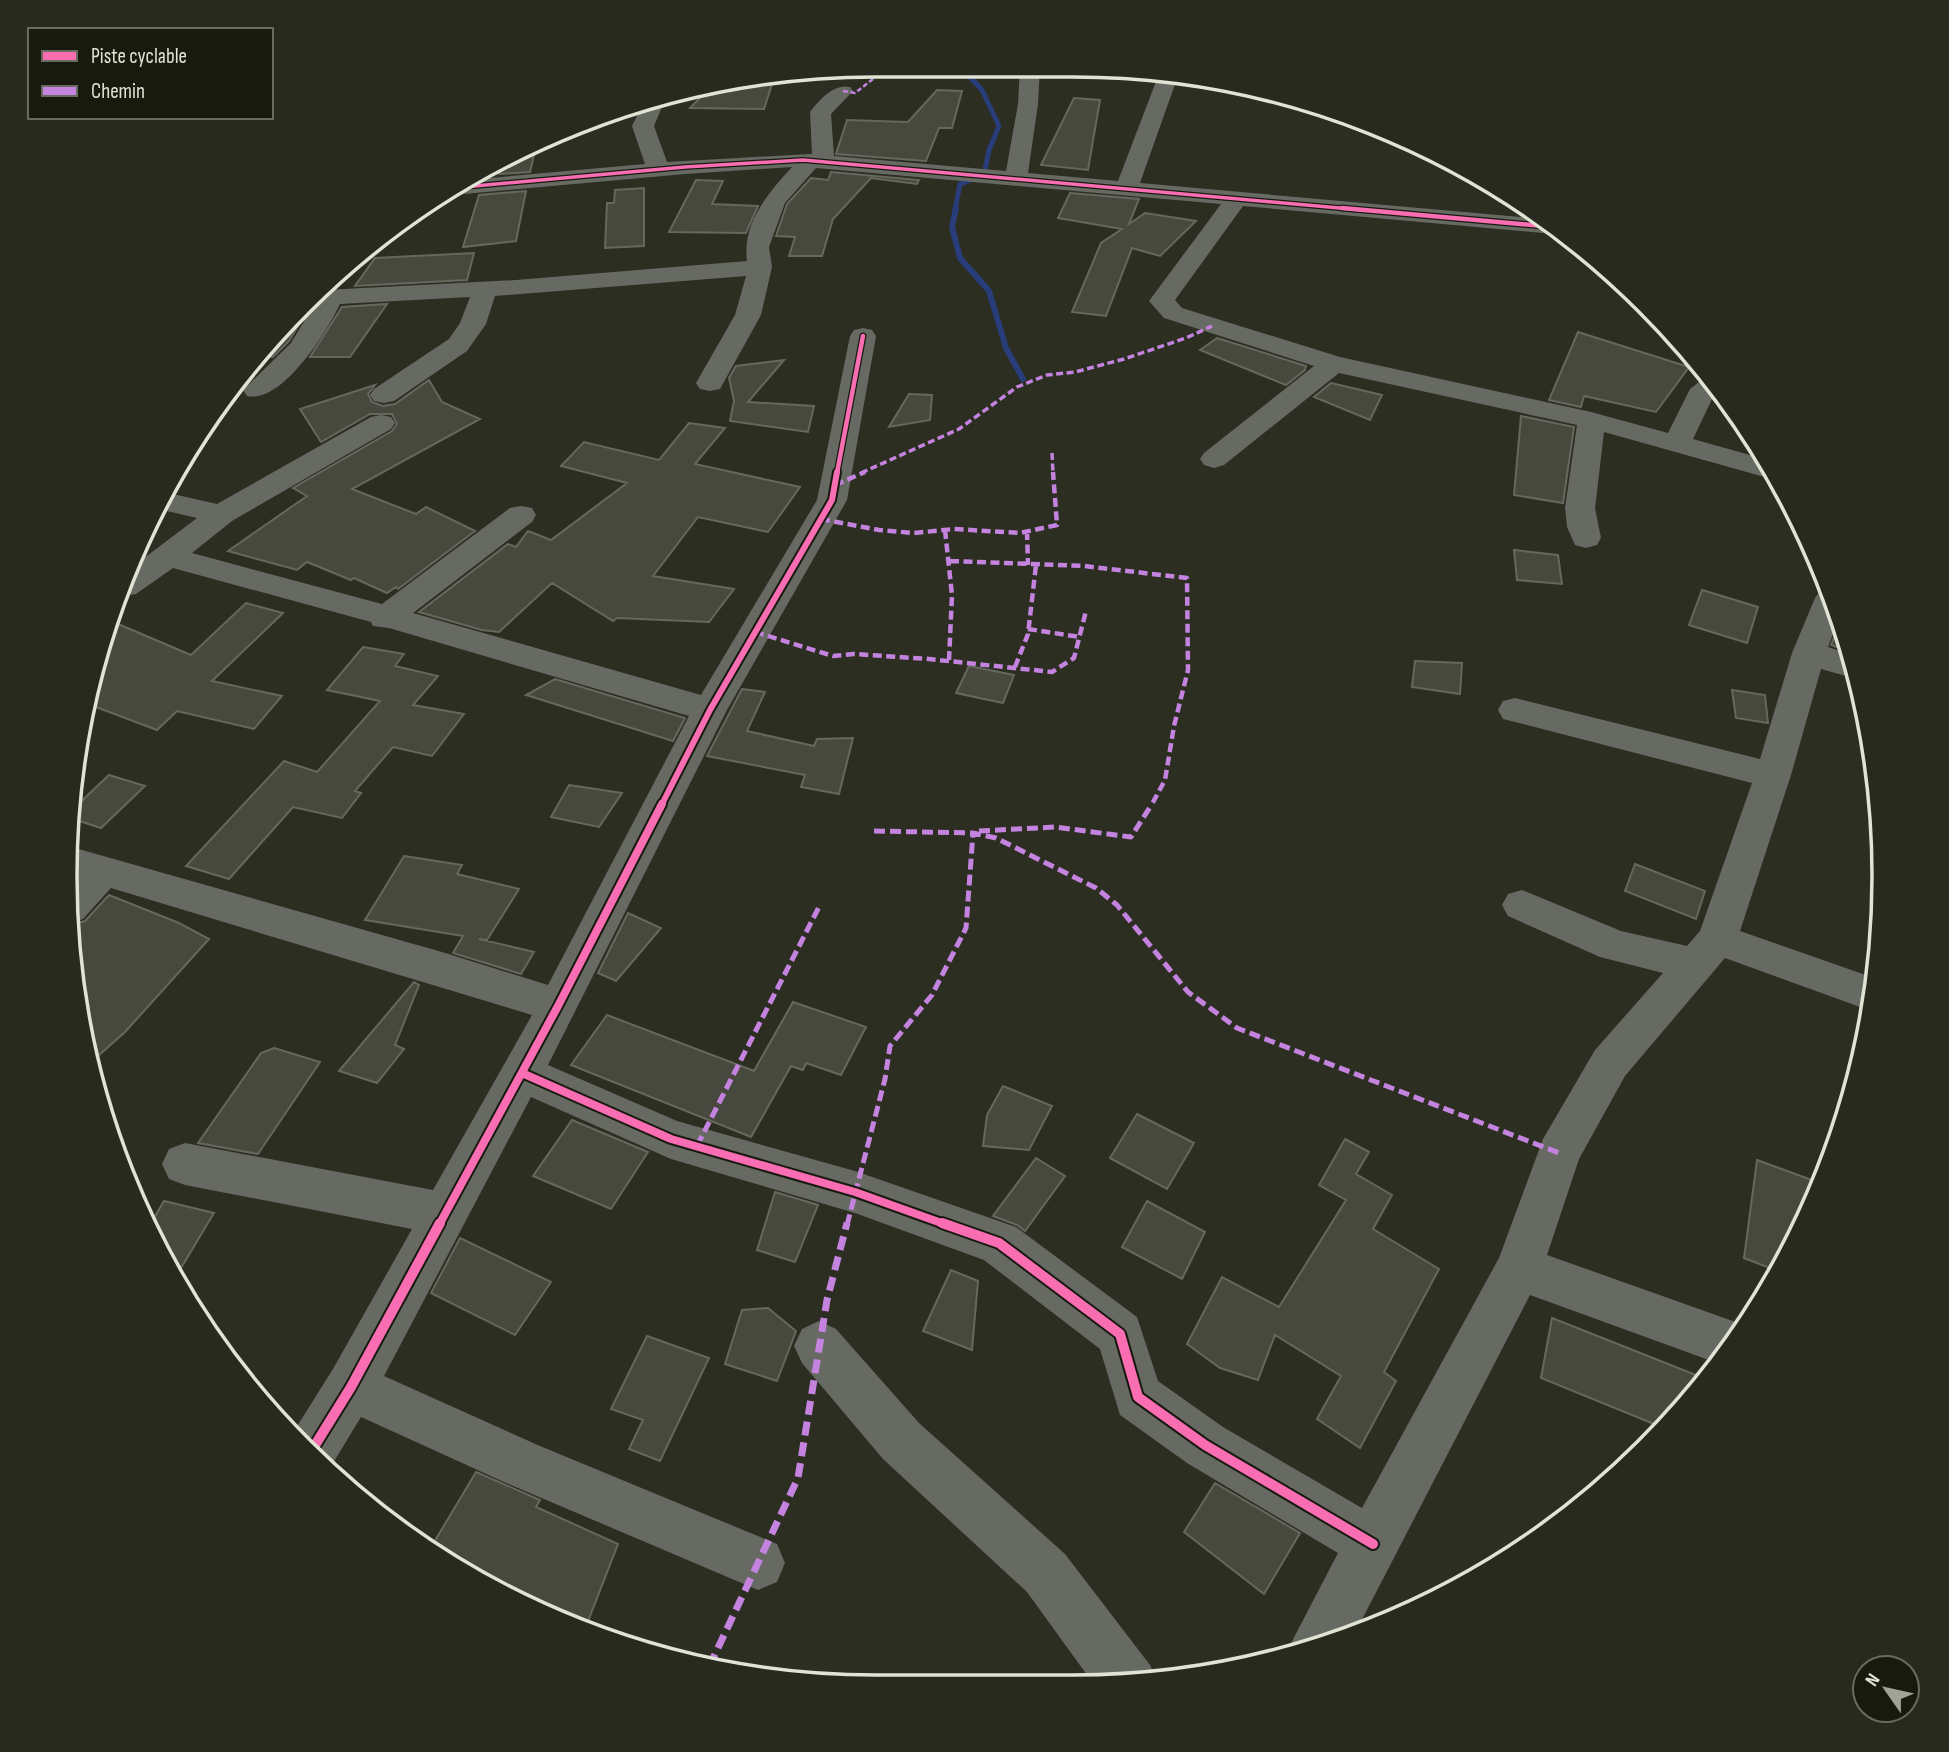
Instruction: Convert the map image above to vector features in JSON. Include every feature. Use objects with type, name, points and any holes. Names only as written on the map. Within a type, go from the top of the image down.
[{"type":"street","points":[[1016,178],[1028,104],[1029,77]]},
{"type":"street","points":[[1126,190],[1165,83]]},
{"type":"street","points":[[710,383],[748,315],[760,267],[757,247],[774,201],[817,161],[820,111],[843,91]]},
{"type":"street","points":[[651,110],[643,126],[658,169]]},
{"type":"street","points":[[473,186],[658,169],[817,161],[1536,225]]},
{"type":"street","points":[[1237,199],[1162,301],[1173,313],[1334,364],[1591,420],[1758,466]]},
{"type":"street","points":[[325,298],[485,289],[760,267]]},
{"type":"street","points":[[134,581],[169,558],[221,514],[383,409],[458,345],[473,324],[485,289]]},
{"type":"street","points":[[257,390],[297,355],[309,339],[322,300]]},
{"type":"street","points":[[315,1445],[351,1387],[558,1006],[710,710],[832,500],[863,336]]},
{"type":"street","points":[[1214,459],[1334,364]]},
{"type":"street","points":[[1677,443],[1700,395],[1706,389]]},
{"type":"street","points":[[1586,538],[1579,522],[1580,491],[1587,463],[1591,420]]},
{"type":"street","points":[[170,502],[221,514]]},
{"type":"street","points":[[386,618],[521,515]]},
{"type":"street","points":[[169,558],[332,600],[386,618],[710,710]]},
{"type":"street","points":[[1324,1635],[1519,1268],[1559,1153],[1610,1063],[1707,951],[1773,775],[1809,653],[1826,610]]},
{"type":"street","points":[[1809,653],[1843,664]]},
{"type":"street","points":[[1515,710],[1773,775]]},
{"type":"street","points":[[77,863],[442,969],[558,1006]]},
{"type":"street","points":[[78,899],[104,871]]},
{"type":"street","points":[[1522,905],[1614,946],[1707,951],[1863,992]]},
{"type":"street","points":[[522,1073],[671,1139],[855,1192],[999,1243],[1120,1334],[1138,1397],[1205,1445],[1373,1544]]},
{"type":"street","points":[[185,1164],[445,1214]]},
{"type":"street","points":[[1519,1268],[1722,1341]]},
{"type":"street","points":[[820,1346],[901,1441],[1046,1573],[1121,1673]]},
{"type":"street","points":[[351,1387],[522,1464],[758,1563]]},
{"type":"building","points":[[772,84],[764,109],[690,108],[701,96]]},
{"type":"building","points":[[937,90],[962,91],[952,128],[939,128],[926,161],[836,154],[847,120],[908,122]]},
{"type":"building","points":[[1074,98],[1100,100],[1088,170],[1041,165]]},
{"type":"building","points":[[534,154],[530,172],[499,174],[500,171]]},
{"type":"building","points":[[831,172],[919,180],[917,184],[871,178],[833,219],[822,256],[789,256],[795,237],[776,236],[787,204],[811,178],[828,180]]},
{"type":"building","points":[[696,180],[723,181],[712,204],[758,206],[746,233],[669,232]]},
{"type":"building","points":[[644,188],[644,246],[605,248],[607,203],[614,203],[615,190]]},
{"type":"building","points":[[526,191],[516,241],[463,247],[479,195]]},
{"type":"building","points":[[1070,193],[1139,199],[1129,224],[1145,213],[1196,221],[1160,256],[1132,248],[1106,316],[1072,312],[1101,243],[1122,229],[1058,218]]},
{"type":"building","points":[[474,253],[467,280],[355,286],[375,258]]},
{"type":"building","points":[[387,304],[350,357],[310,357],[342,307]]},
{"type":"building","points":[[300,323],[289,341],[273,357],[269,357]]},
{"type":"building","points":[[1578,332],[1689,367],[1656,412],[1584,396],[1581,407],[1549,400]]},
{"type":"building","points":[[1217,338],[1306,366],[1305,370],[1286,385],[1200,350]]},
{"type":"building","points":[[784,360],[748,402],[814,406],[808,432],[730,421],[734,401],[729,378],[736,366]]},
{"type":"building","points":[[429,380],[442,402],[480,419],[352,489],[416,514],[426,507],[475,531],[398,589],[396,587],[387,593],[307,562],[297,570],[228,551],[307,496],[293,488],[392,431],[397,424],[392,414],[370,414],[321,442],[300,409],[375,385],[368,394],[372,402],[383,406],[395,404]]},
{"type":"building","points":[[1331,383],[1382,395],[1370,420],[1314,397]]},
{"type":"building","points":[[909,394],[932,395],[930,420],[889,427]]},
{"type":"building","points":[[1521,416],[1574,427],[1563,503],[1514,495]]},
{"type":"building","points":[[689,423],[725,428],[695,464],[800,487],[768,532],[698,517],[653,576],[734,589],[709,622],[617,618],[613,621],[552,583],[499,632],[482,630],[419,612],[508,544],[516,547],[528,531],[551,540],[627,483],[561,466],[584,442],[659,460]]},
{"type":"building","points":[[1514,550],[1558,555],[1562,584],[1517,580]]},
{"type":"building","points":[[1702,590],[1758,607],[1747,643],[1689,625]]},
{"type":"building","points":[[246,603],[283,613],[212,681],[282,696],[254,729],[177,711],[157,730],[95,707],[118,624],[191,655]]},
{"type":"building","points":[[1835,635],[1839,648],[1831,645]]},
{"type":"building","points":[[363,647],[404,654],[395,666],[438,676],[413,705],[464,714],[432,756],[393,747],[355,791],[361,793],[342,818],[293,807],[229,879],[186,866],[284,761],[317,772],[380,701],[327,690]]},
{"type":"building","points":[[1415,661],[1462,663],[1460,694],[1412,687]]},
{"type":"building","points":[[969,666],[1014,675],[1003,703],[956,693]]},
{"type":"building","points":[[555,679],[685,718],[673,741],[526,695]]},
{"type":"building","points":[[742,689],[765,692],[747,731],[814,746],[817,739],[853,738],[839,794],[801,787],[805,775],[707,756]]},
{"type":"building","points":[[1732,690],[1765,695],[1768,723],[1736,718]]},
{"type":"building","points":[[109,775],[145,786],[101,828],[79,821],[81,801]]},
{"type":"building","points":[[569,785],[622,793],[599,827],[551,817]]},
{"type":"building","points":[[404,856],[462,865],[457,874],[519,889],[487,940],[479,939],[534,952],[521,974],[453,953],[463,936],[365,920]]},
{"type":"building","points":[[1635,864],[1705,891],[1696,919],[1625,891]]},
{"type":"building","points":[[109,895],[179,923],[209,939],[125,1032],[98,1056],[84,980],[79,928],[79,923],[85,921]]},
{"type":"building","points":[[628,913],[661,928],[616,981],[598,973]]},
{"type":"building","points":[[414,982],[419,985],[395,1045],[404,1049],[377,1083],[339,1071]]},
{"type":"building","points":[[793,1002],[866,1027],[841,1075],[806,1063],[803,1070],[791,1066],[751,1137],[571,1065],[607,1015],[754,1071]]},
{"type":"building","points":[[274,1048],[320,1062],[258,1154],[198,1143],[261,1053]]},
{"type":"building","points":[[1003,1086],[1052,1106],[1029,1150],[983,1146],[987,1115]]},
{"type":"building","points":[[1137,1114],[1194,1143],[1167,1189],[1110,1158]]},
{"type":"building","points":[[572,1120],[648,1152],[611,1209],[533,1176]]},
{"type":"building","points":[[1345,1139],[1369,1152],[1356,1174],[1392,1195],[1373,1229],[1439,1269],[1384,1372],[1396,1381],[1360,1448],[1317,1419],[1341,1376],[1275,1335],[1258,1380],[1220,1368],[1187,1344],[1222,1277],[1279,1307],[1346,1200],[1319,1185]]},
{"type":"building","points":[[1036,1158],[1065,1176],[1025,1231],[993,1216]]},
{"type":"building","points":[[1757,1160],[1812,1180],[1769,1268],[1744,1258]]},
{"type":"building","points":[[775,1192],[818,1205],[795,1262],[757,1250]]},
{"type":"building","points":[[164,1201],[214,1213],[181,1269],[154,1218]]},
{"type":"building","points":[[1147,1201],[1205,1232],[1182,1279],[1122,1247]]},
{"type":"building","points":[[460,1238],[551,1282],[515,1335],[431,1293]]},
{"type":"building","points":[[951,1270],[978,1281],[972,1350],[923,1331]]},
{"type":"building","points":[[768,1308],[796,1331],[777,1381],[725,1364],[742,1310]]},
{"type":"building","points":[[1552,1318],[1696,1375],[1654,1424],[1541,1378]]},
{"type":"building","points":[[647,1336],[709,1358],[660,1461],[629,1449],[643,1420],[611,1409]]},
{"type":"building","points":[[476,1472],[540,1500],[536,1507],[618,1544],[588,1621],[523,1593],[434,1542]]},
{"type":"building","points":[[1215,1483],[1300,1533],[1264,1594],[1184,1532]]},
{"type":"waterway","points":[[955,210],[960,184],[984,175],[989,150],[999,126],[982,90],[970,77]]},
{"type":"waterway","points":[[956,208],[952,227],[960,258],[989,291],[1006,348],[1023,379]]},
{"type":"marked path","points":[[843,91],[855,93],[876,77]]},
{"type":"marked path","points":[[835,485],[959,429],[1017,387],[1047,375],[1075,372],[1124,359],[1186,338],[1212,326]]},
{"type":"marked path","points":[[821,519],[879,530],[914,533],[954,529],[1020,533],[1057,525],[1052,453]]},
{"type":"marked path","points":[[945,530],[952,595],[949,660]]},
{"type":"marked path","points":[[1027,531],[1028,565]]},
{"type":"marked path","points":[[950,561],[1084,566],[1187,578],[1188,670],[1174,726],[1165,780],[1131,837],[1055,827],[979,831]]},
{"type":"marked path","points":[[1015,667],[1028,634],[1036,565]]},
{"type":"marked path","points":[[755,632],[833,656],[854,654],[929,659],[1052,672],[1074,658],[1086,611]]},
{"type":"marked path","points":[[1028,629],[1080,637]]},
{"type":"marked path","points":[[874,831],[973,833],[996,838],[1096,888],[1117,905],[1188,992],[1237,1028],[1559,1153]]},
{"type":"marked path","points":[[713,1658],[798,1478],[827,1300],[885,1079],[890,1046],[932,995],[966,928],[973,833]]},
{"type":"marked path","points":[[697,1146],[819,907]]},
{"type":"cycle path","points":[[472,186],[685,167],[803,160],[1536,225]]},
{"type":"cycle path","points":[[315,1445],[351,1387],[558,1006],[710,710],[832,500],[863,336]]},
{"type":"cycle path","points":[[522,1073],[671,1139],[855,1192],[999,1243],[1120,1334],[1138,1397],[1205,1445],[1373,1544]]}]
